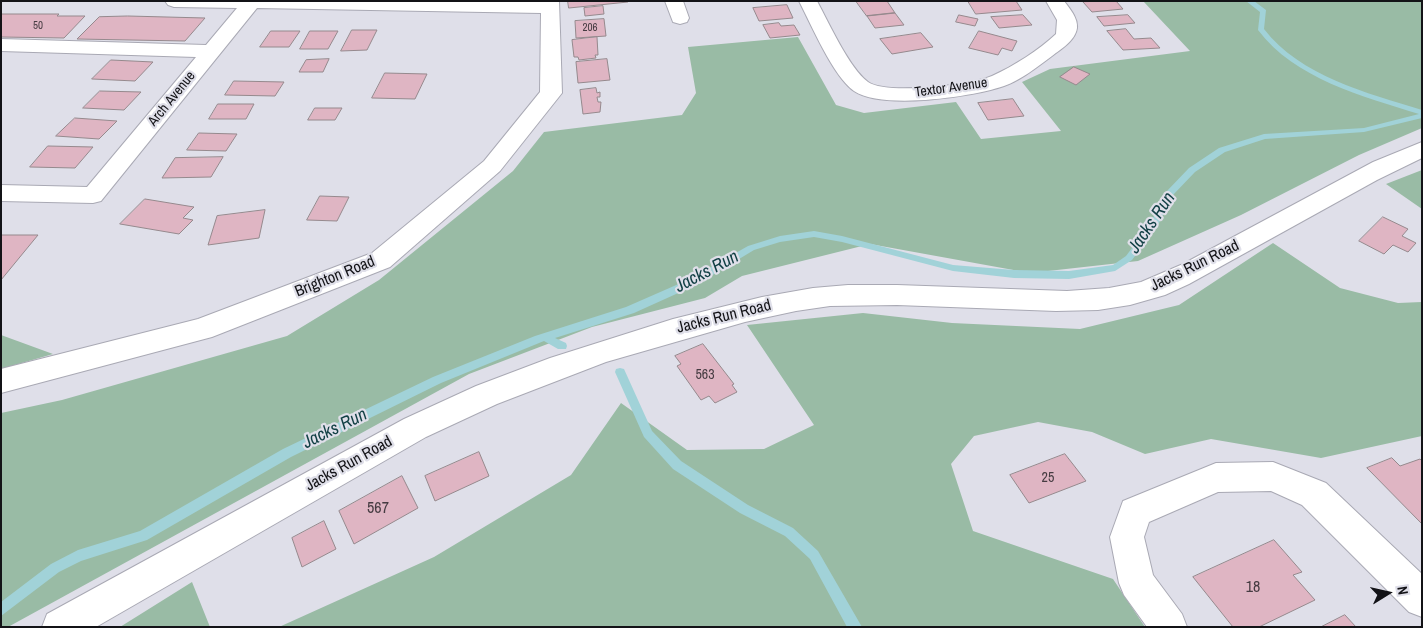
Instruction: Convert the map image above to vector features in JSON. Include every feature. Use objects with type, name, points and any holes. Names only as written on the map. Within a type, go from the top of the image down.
[{"type":"street","points":[[174,1],[551,5]]},
{"type":"street","name":"Textor Avenue","points":[[808,1],[848,74],[856,84],[878,94],[979,87],[1012,74],[1062,39],[1068,32],[1069,26],[1055,1]]},
{"type":"street","name":"Arch Avenue","points":[[1,193],[93,195],[251,2]]},
{"type":"street","name":"Brighton Road","points":[[1,381],[202,329],[381,260],[492,166],[551,93],[551,5]]},
{"type":"street","points":[[1,45],[211,50]]},
{"type":"street","name":"Jacks Run Road","points":[[60,627],[415,428],[466,403],[520,380],[589,355],[678,328],[796,300],[845,295],[889,294],[1011,301],[1096,302],[1133,295],[1172,281],[1348,185],[1422,149]]},
{"type":"street","points":[[1169,627],[1137,583],[1127,537],[1135,512],[1216,478],[1273,476],[1314,494],[1422,599]]},
{"type":"green space","points":[[1143,1],[1422,1],[1422,128],[1359,155],[1241,215],[1138,261],[1030,273],[870,244],[742,276],[705,298],[592,327],[469,374],[8,627],[1,627],[1,413],[62,400],[287,336],[379,280],[513,171],[544,132],[682,115],[696,93],[688,47],[798,37],[836,105],[864,113],[956,102],[981,139],[1061,131],[1022,82],[1050,69],[1190,51]]},
{"type":"green space","points":[[1422,170],[1422,209],[1386,184]]},
{"type":"green space","points":[[1273,243],[1340,288],[1398,303],[1422,302],[1422,436],[1321,458],[1211,439],[1145,454],[1092,432],[1038,422],[974,436],[951,464],[973,531],[1113,579],[1145,627],[279,627],[434,557],[571,475],[621,403],[687,450],[764,449],[814,425],[747,325],[863,313],[952,323],[1080,329],[1179,305]]},
{"type":"green space","points":[[1,335],[53,354],[1,369]]},
{"type":"green space","points":[[192,582],[210,627],[120,627]]},
{"type":"building","points":[[568,1],[628,1],[628,2],[569,8]]},
{"type":"building","points":[[856,1],[887,1],[895,13],[867,16]]},
{"type":"building","points":[[968,1],[1016,1],[1022,10],[976,14]]},
{"type":"building","points":[[1116,1],[1123,9],[1092,12],[1083,2]]},
{"type":"building","points":[[787,5],[793,18],[759,21],[753,8]]},
{"type":"building","points":[[603,6],[604,14],[585,16],[584,8]]},
{"type":"building","points":[[895,13],[904,25],[875,28],[867,16]]},
{"type":"building","points":[[1,14],[85,16],[64,38],[1,37]]},
{"type":"building","points":[[959,15],[978,19],[975,26],[956,22]]},
{"type":"building","points":[[1023,15],[1032,25],[999,28],[991,17]]},
{"type":"building","points":[[1128,15],[1135,23],[1104,26],[1097,17]]},
{"type":"building","points":[[99,17],[205,18],[185,41],[77,39]]},
{"type":"building","points":[[604,19],[606,36],[576,38],[575,21]]},
{"type":"building","points":[[779,23],[781,26],[794,25],[800,35],[770,38],[763,25]]},
{"type":"building","points":[[1126,29],[1134,39],[1151,38],[1160,48],[1123,50],[1107,31]]},
{"type":"building","points":[[352,30],[377,30],[367,50],[341,51]]},
{"type":"building","points":[[271,31],[300,31],[289,47],[260,47]]},
{"type":"building","points":[[310,31],[338,31],[328,49],[300,49]]},
{"type":"building","points":[[979,31],[1017,41],[1012,51],[1002,48],[998,55],[969,48]]},
{"type":"building","points":[[921,33],[933,47],[892,54],[880,39]]},
{"type":"building","points":[[597,37],[598,55],[595,55],[596,58],[579,60],[578,57],[574,57],[572,40]]},
{"type":"building","points":[[329,59],[323,72],[299,72],[306,60]]},
{"type":"building","points":[[607,59],[610,80],[578,83],[576,62]]},
{"type":"building","points":[[111,60],[153,62],[135,81],[92,79]]},
{"type":"building","points":[[1074,67],[1090,74],[1076,85],[1060,77]]},
{"type":"building","points":[[385,73],[427,74],[415,99],[372,98]]},
{"type":"building","points":[[234,81],[284,82],[275,96],[225,95]]},
{"type":"building","points":[[596,88],[597,93],[600,92],[600,97],[597,97],[598,102],[601,102],[600,112],[583,114],[580,90]]},
{"type":"building","points":[[100,91],[141,92],[124,110],[83,108]]},
{"type":"building","points":[[1013,99],[1024,116],[988,120],[978,103]]},
{"type":"building","points":[[218,104],[254,104],[246,119],[209,119]]},
{"type":"building","points":[[315,108],[342,108],[335,120],[308,120]]},
{"type":"building","points":[[75,118],[117,121],[99,139],[56,136]]},
{"type":"building","points":[[199,133],[237,134],[226,151],[187,150]]},
{"type":"building","points":[[48,146],[93,147],[75,168],[30,167]]},
{"type":"building","points":[[223,157],[211,177],[162,178],[175,158]]},
{"type":"building","points":[[320,196],[349,197],[337,221],[307,220]]},
{"type":"building","points":[[145,199],[194,207],[183,218],[193,220],[179,234],[120,224]]},
{"type":"building","points":[[265,210],[259,238],[208,245],[217,216]]},
{"type":"building","points":[[1383,217],[1408,229],[1402,236],[1416,243],[1408,252],[1393,245],[1384,254],[1359,241]]},
{"type":"building","points":[[1,235],[38,235],[1,280]]},
{"type":"building","points":[[703,344],[734,384],[732,385],[737,392],[715,403],[709,396],[701,400],[677,366],[681,364],[675,356]]},
{"type":"building","points":[[479,452],[489,476],[435,501],[425,476]]},
{"type":"building","points":[[1065,454],[1086,481],[1029,503],[1010,475]]},
{"type":"building","points":[[1392,458],[1400,466],[1420,459],[1422,461],[1422,524],[1367,468]]},
{"type":"building","points":[[402,476],[418,508],[354,544],[339,511]]},
{"type":"building","points":[[324,521],[336,549],[302,567],[292,538]]},
{"type":"building","points":[[1274,540],[1302,572],[1293,575],[1315,600],[1259,627],[1233,627],[1193,577]]},
{"type":"building","points":[[1345,615],[1356,627],[1321,627]]},
{"type":"waterway","points":[[1249,1],[1264,11],[1260,29],[1272,44],[1289,57],[1333,81],[1422,113]]},
{"type":"waterway","name":"Jacks Run","points":[[545,337],[630,310],[693,282],[751,248],[780,239],[814,234],[842,239],[953,268],[1014,274],[1069,275],[1115,268],[1129,258],[1154,225],[1169,194],[1192,170],[1222,150],[1264,137],[1364,130],[1422,116]]},
{"type":"waterway","name":"Jacks Run","points":[[1,610],[55,568],[78,556],[143,536],[287,453],[437,380],[545,337]]},
{"type":"waterway","points":[[545,337],[562,346]]},
{"type":"waterway","points":[[620,372],[648,434],[677,465],[744,509],[789,532],[814,555],[855,627]]}]
